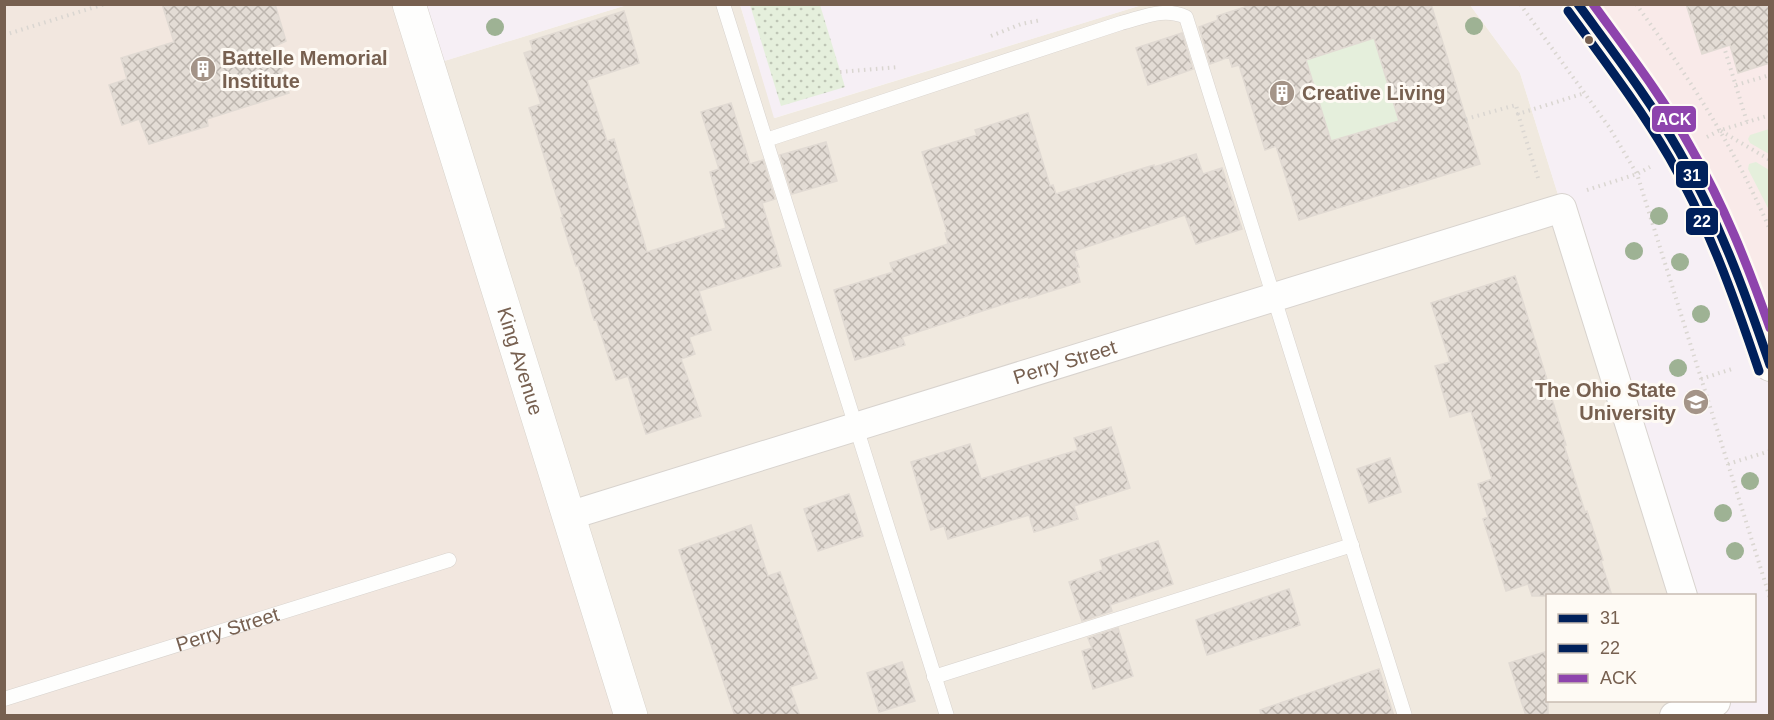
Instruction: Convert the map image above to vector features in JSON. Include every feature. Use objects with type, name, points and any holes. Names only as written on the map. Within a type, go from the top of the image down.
[{"type":"street","name":"King Avenue","points":[[409,4],[631,716]]},
{"type":"street","points":[[1578,4],[1648,101],[1680,151],[1700,188],[1738,273],[1770,367]]},
{"type":"street","name":"Perry Street","points":[[568,516],[1562,208]]},
{"type":"street","points":[[1562,208],[1682,594]]},
{"type":"street","points":[[1674,716],[1717,706]]},
{"type":"lane","points":[[723,4],[946,716]]},
{"type":"lane","points":[[766,140],[1121,23],[1155,14],[1174,12],[1186,17],[1405,716]]},
{"type":"lane","points":[[934,676],[1352,545]]},
{"type":"lane","name":"Perry Street","points":[[4,699],[449,560]]},
{"type":"path","points":[[4,35],[105,4]]},
{"type":"path","points":[[1520,4],[1585,93],[1624,150],[1637,174],[1770,598]]},
{"type":"path","points":[[1636,4],[1686,75],[1720,130],[1741,167],[1770,230]]},
{"type":"path","points":[[1720,34],[1747,122]]},
{"type":"path","points":[[1736,86],[1770,75]]},
{"type":"path","points":[[1518,114],[1585,93]]},
{"type":"path","points":[[1466,119],[1515,105],[1538,178]]},
{"type":"path","points":[[1562,208],[1573,202],[1583,192],[1637,174],[1720,130],[1770,115]]},
{"type":"path","points":[[1720,130],[1770,160]]},
{"type":"path","points":[[1728,464],[1770,451]]},
{"type":"shaded area","points":[[409,4],[627,5],[428,66]]},
{"type":"shaded area","points":[[740,4],[1142,5],[774,118]]},
{"type":"shaded area","points":[[4,5],[409,5],[631,715],[5,715]]},
{"type":"shaded area","points":[[627,5],[740,5],[775,118],[1142,5],[1470,5],[1520,73],[1683,594],[1546,594],[1546,702],[1715,702],[1720,715],[616,715],[428,66]]},
{"type":"shaded area","name":"The Ohio State University","points":[[1470,5],[1769,5],[1769,715],[1720,715],[1715,702],[1756,702],[1756,594],[1683,594],[1520,73]]},
{"type":"shaded area","points":[[1578,5],[1769,5],[1769,367],[1738,273]]},
{"type":"green space","points":[[750,5],[820,5],[845,87],[781,106]]},
{"type":"green space","points":[[1374,38],[1399,121],[1331,141],[1306,60]]},
{"type":"green space","points":[[1770,129],[1769,154],[1750,143],[1748,139],[1750,135]]},
{"type":"green space","points":[[1756,162],[1769,170],[1769,210],[1748,169],[1749,164]]},
{"type":"building","name":"Battelle Memorial Institute","points":[[162,4],[275,4],[286,41],[275,46],[289,93],[207,119],[208,126],[149,144],[139,119],[122,125],[109,85],[127,79],[121,58],[174,42]]},
{"type":"building","name":"Creative Living","points":[[1254,4],[1431,4],[1480,164],[1299,220],[1276,146],[1265,150],[1239,65],[1232,67],[1229,57],[1210,64],[1199,27],[1218,20],[1217,16]],"holes":[[[1374,38],[1399,121],[1331,141],[1306,60]]]},
{"type":"building","points":[[1686,4],[1770,4],[1770,63],[1738,73],[1730,45],[1702,54]]},
{"type":"building","points":[[624,11],[639,63],[587,80],[607,141],[614,139],[647,252],[726,228],[710,172],[719,169],[701,112],[731,103],[750,164],[763,160],[775,199],[762,203],[781,266],[699,291],[711,330],[689,337],[695,354],[681,359],[701,416],[646,434],[628,376],[616,380],[596,319],[594,320],[578,265],[576,266],[529,108],[541,104],[524,53],[533,50],[530,41]]},
{"type":"building","points":[[1182,33],[1193,69],[1148,85],[1136,48]]},
{"type":"building","points":[[1028,113],[1050,186],[1053,185],[1056,194],[1196,154],[1203,174],[1222,168],[1242,229],[1196,244],[1185,215],[1074,251],[1079,267],[1076,267],[1080,282],[902,337],[905,345],[855,360],[834,290],[893,272],[890,263],[948,244],[945,233],[947,232],[922,152],[977,135],[975,130]]},
{"type":"building","points":[[826,142],[837,181],[792,194],[780,155]]},
{"type":"building","points":[[1515,276],[1549,386],[1566,445],[1564,445],[1603,560],[1601,561],[1611,594],[1532,596],[1528,584],[1506,591],[1483,519],[1488,517],[1478,484],[1492,479],[1471,411],[1450,417],[1435,366],[1450,362],[1431,303]]},
{"type":"building","points":[[1111,427],[1130,488],[1074,506],[1078,519],[1034,532],[1029,515],[948,539],[944,526],[931,530],[911,462],[970,444],[981,479],[1078,450],[1074,438]]},
{"type":"building","points":[[1390,458],[1401,492],[1369,503],[1357,469]]},
{"type":"building","points":[[849,494],[863,536],[818,551],[804,509]]},
{"type":"building","points":[[751,525],[768,576],[780,572],[817,678],[790,687],[800,716],[735,716],[679,550]]},
{"type":"building","points":[[1158,541],[1173,584],[1110,605],[1112,611],[1082,621],[1069,582],[1103,570],[1100,560]]},
{"type":"building","points":[[1289,589],[1300,625],[1207,655],[1196,620]]},
{"type":"building","points":[[1118,628],[1133,676],[1093,689],[1082,651],[1092,648],[1088,638]]},
{"type":"building","points":[[1546,652],[1548,716],[1526,716],[1509,663]]},
{"type":"building","points":[[902,662],[915,701],[879,712],[867,673]]},
{"type":"building","points":[[1379,669],[1394,716],[1261,716],[1260,710]]},
{"type":"transit line","name":"31","points":[[1578,4],[1656,113],[1693,176],[1730,256],[1770,365]]},
{"type":"transit line","name":"ACK","points":[[1593,4],[1657,92],[1703,170],[1735,236],[1770,328]]},
{"type":"transit line","name":"22","points":[[1568,11],[1645,119],[1683,182],[1719,261],[1759,371]]},
{"type":"place","name":"Battelle Memorial Institute","points":[[203,69]]},
{"type":"place","name":"Creative Living","points":[[1282,93]]},
{"type":"place","name":"The Ohio State University","points":[[1696,402]]}]
